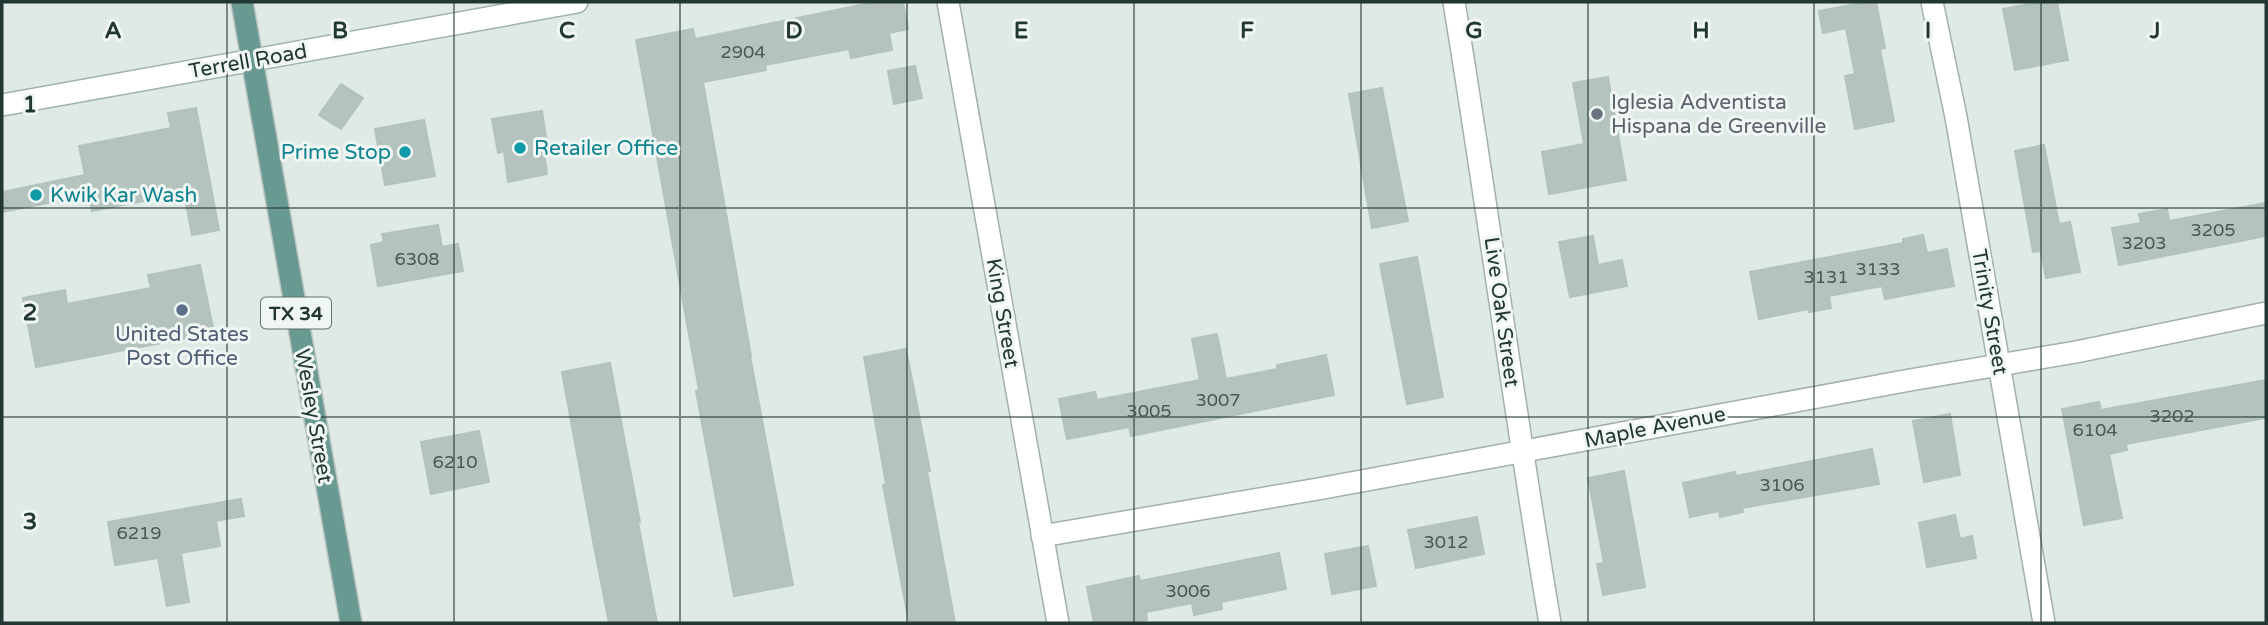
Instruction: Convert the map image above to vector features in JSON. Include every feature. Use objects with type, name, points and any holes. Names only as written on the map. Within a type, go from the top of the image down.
[{"type":"main road","name":"Wesley Street","points":[[242,2],[351,623]]},
{"type":"street","name":"Terrell Road","points":[[2,105],[577,2]]},
{"type":"street","name":"King Street","points":[[948,2],[1058,623]]},
{"type":"street","name":"Live Oak Street","points":[[1454,2],[1549,623]]},
{"type":"street","name":"Trinity Street","points":[[1932,2],[1956,117],[2044,623]]},
{"type":"street","name":"Maple Avenue","points":[[1042,536],[2076,352],[2266,313]]},
{"type":"building","points":[[875,2],[903,2],[908,29],[889,33],[892,50],[851,58],[849,49],[765,65],[766,70],[703,82],[793,585],[734,596],[636,40],[693,29],[695,39]]},
{"type":"building","points":[[1876,2],[1885,48],[1880,49],[1894,121],[1855,129],[1845,76],[1855,74],[1846,28],[1823,33],[1819,11]]},
{"type":"building","points":[[2040,2],[2057,2],[2068,60],[2015,70],[2003,9]]},
{"type":"building","points":[[915,66],[922,98],[894,104],[888,71]]},
{"type":"building","name":"Iglesia Adventista Hispana de Greenville","points":[[1608,77],[1626,180],[1549,194],[1542,152],[1584,144],[1573,83]]},
{"type":"building","points":[[341,84],[363,98],[341,129],[319,115]]},
{"type":"building","points":[[1382,88],[1408,221],[1372,228],[1349,94]]},
{"type":"building","points":[[196,108],[219,230],[192,235],[184,193],[92,211],[89,195],[2,212],[2,192],[85,175],[79,146],[171,128],[168,113]]},
{"type":"building","name":"Retailer Office","points":[[542,111],[547,144],[543,145],[547,174],[508,182],[504,151],[498,153],[492,119]]},
{"type":"building","name":"Prime Stop","points":[[424,120],[435,176],[385,185],[375,129]]},
{"type":"building","points":[[2044,145],[2059,224],[2070,222],[2080,272],[2046,278],[2041,251],[2033,252],[2015,151]]},
{"type":"building","points":[[2266,203],[2266,236],[2119,265],[2112,228],[2141,223],[2139,214],[2167,209],[2169,221]]},
{"type":"building","points":[[438,225],[442,247],[458,244],[463,271],[378,286],[371,245],[384,242],[382,234]]},
{"type":"building","points":[[1923,235],[1927,253],[1947,249],[1954,286],[1885,299],[1882,286],[1829,296],[1831,308],[1809,312],[1808,309],[1759,319],[1750,272],[1903,243],[1903,239]]},
{"type":"building","points":[[1593,236],[1598,265],[1622,260],[1627,286],[1570,297],[1559,242]]},
{"type":"building","points":[[1417,257],[1443,397],[1407,404],[1380,264]]},
{"type":"building","points":[[200,265],[214,333],[36,367],[23,298],[65,290],[67,304],[151,288],[148,275]]},
{"type":"building","points":[[1217,334],[1226,379],[1277,369],[1277,365],[1326,355],[1334,395],[1131,436],[1129,427],[1067,439],[1059,399],[1095,392],[1097,400],[1200,380],[1192,339]]},
{"type":"building","points":[[906,349],[930,471],[927,471],[955,623],[909,623],[883,485],[886,484],[864,357]]},
{"type":"building","points":[[610,363],[657,623],[609,623],[562,372]]},
{"type":"building","points":[[2266,380],[2266,418],[2126,444],[2127,450],[2109,454],[2122,518],[2084,525],[2062,409],[2099,402],[2101,410]]},
{"type":"building","points":[[1950,414],[1960,475],[1924,482],[1913,421]]},
{"type":"building","points":[[479,431],[489,482],[431,494],[421,442]]},
{"type":"building","points":[[1872,449],[1879,484],[1742,508],[1743,512],[1720,517],[1719,511],[1690,517],[1683,483],[1735,472],[1736,476]]},
{"type":"building","points":[[1624,471],[1645,587],[1603,595],[1597,564],[1604,563],[1588,478]]},
{"type":"building","points":[[241,499],[244,516],[216,521],[220,546],[181,553],[189,602],[167,606],[158,558],[115,565],[108,522]]},
{"type":"building","points":[[1955,515],[1960,539],[1972,536],[1976,558],[1927,567],[1919,523]]},
{"type":"building","points":[[1477,517],[1484,554],[1416,568],[1408,530]]},
{"type":"building","points":[[1368,546],[1376,586],[1332,594],[1325,554]]},
{"type":"building","points":[[1279,553],[1286,589],[1221,602],[1222,609],[1194,615],[1192,603],[1146,612],[1147,620],[1094,623],[1087,587],[1139,576],[1140,581]]},
{"type":"place","name":"Iglesia Adventista Hispana de Greenville","points":[[1597,114]]},
{"type":"place","name":"Retailer Office","points":[[520,148]]},
{"type":"place","name":"Prime Stop","points":[[405,152]]},
{"type":"place","name":"Kwik Kar Wash","points":[[36,195]]},
{"type":"place","name":"United States Post Office","points":[[182,310]]}]
